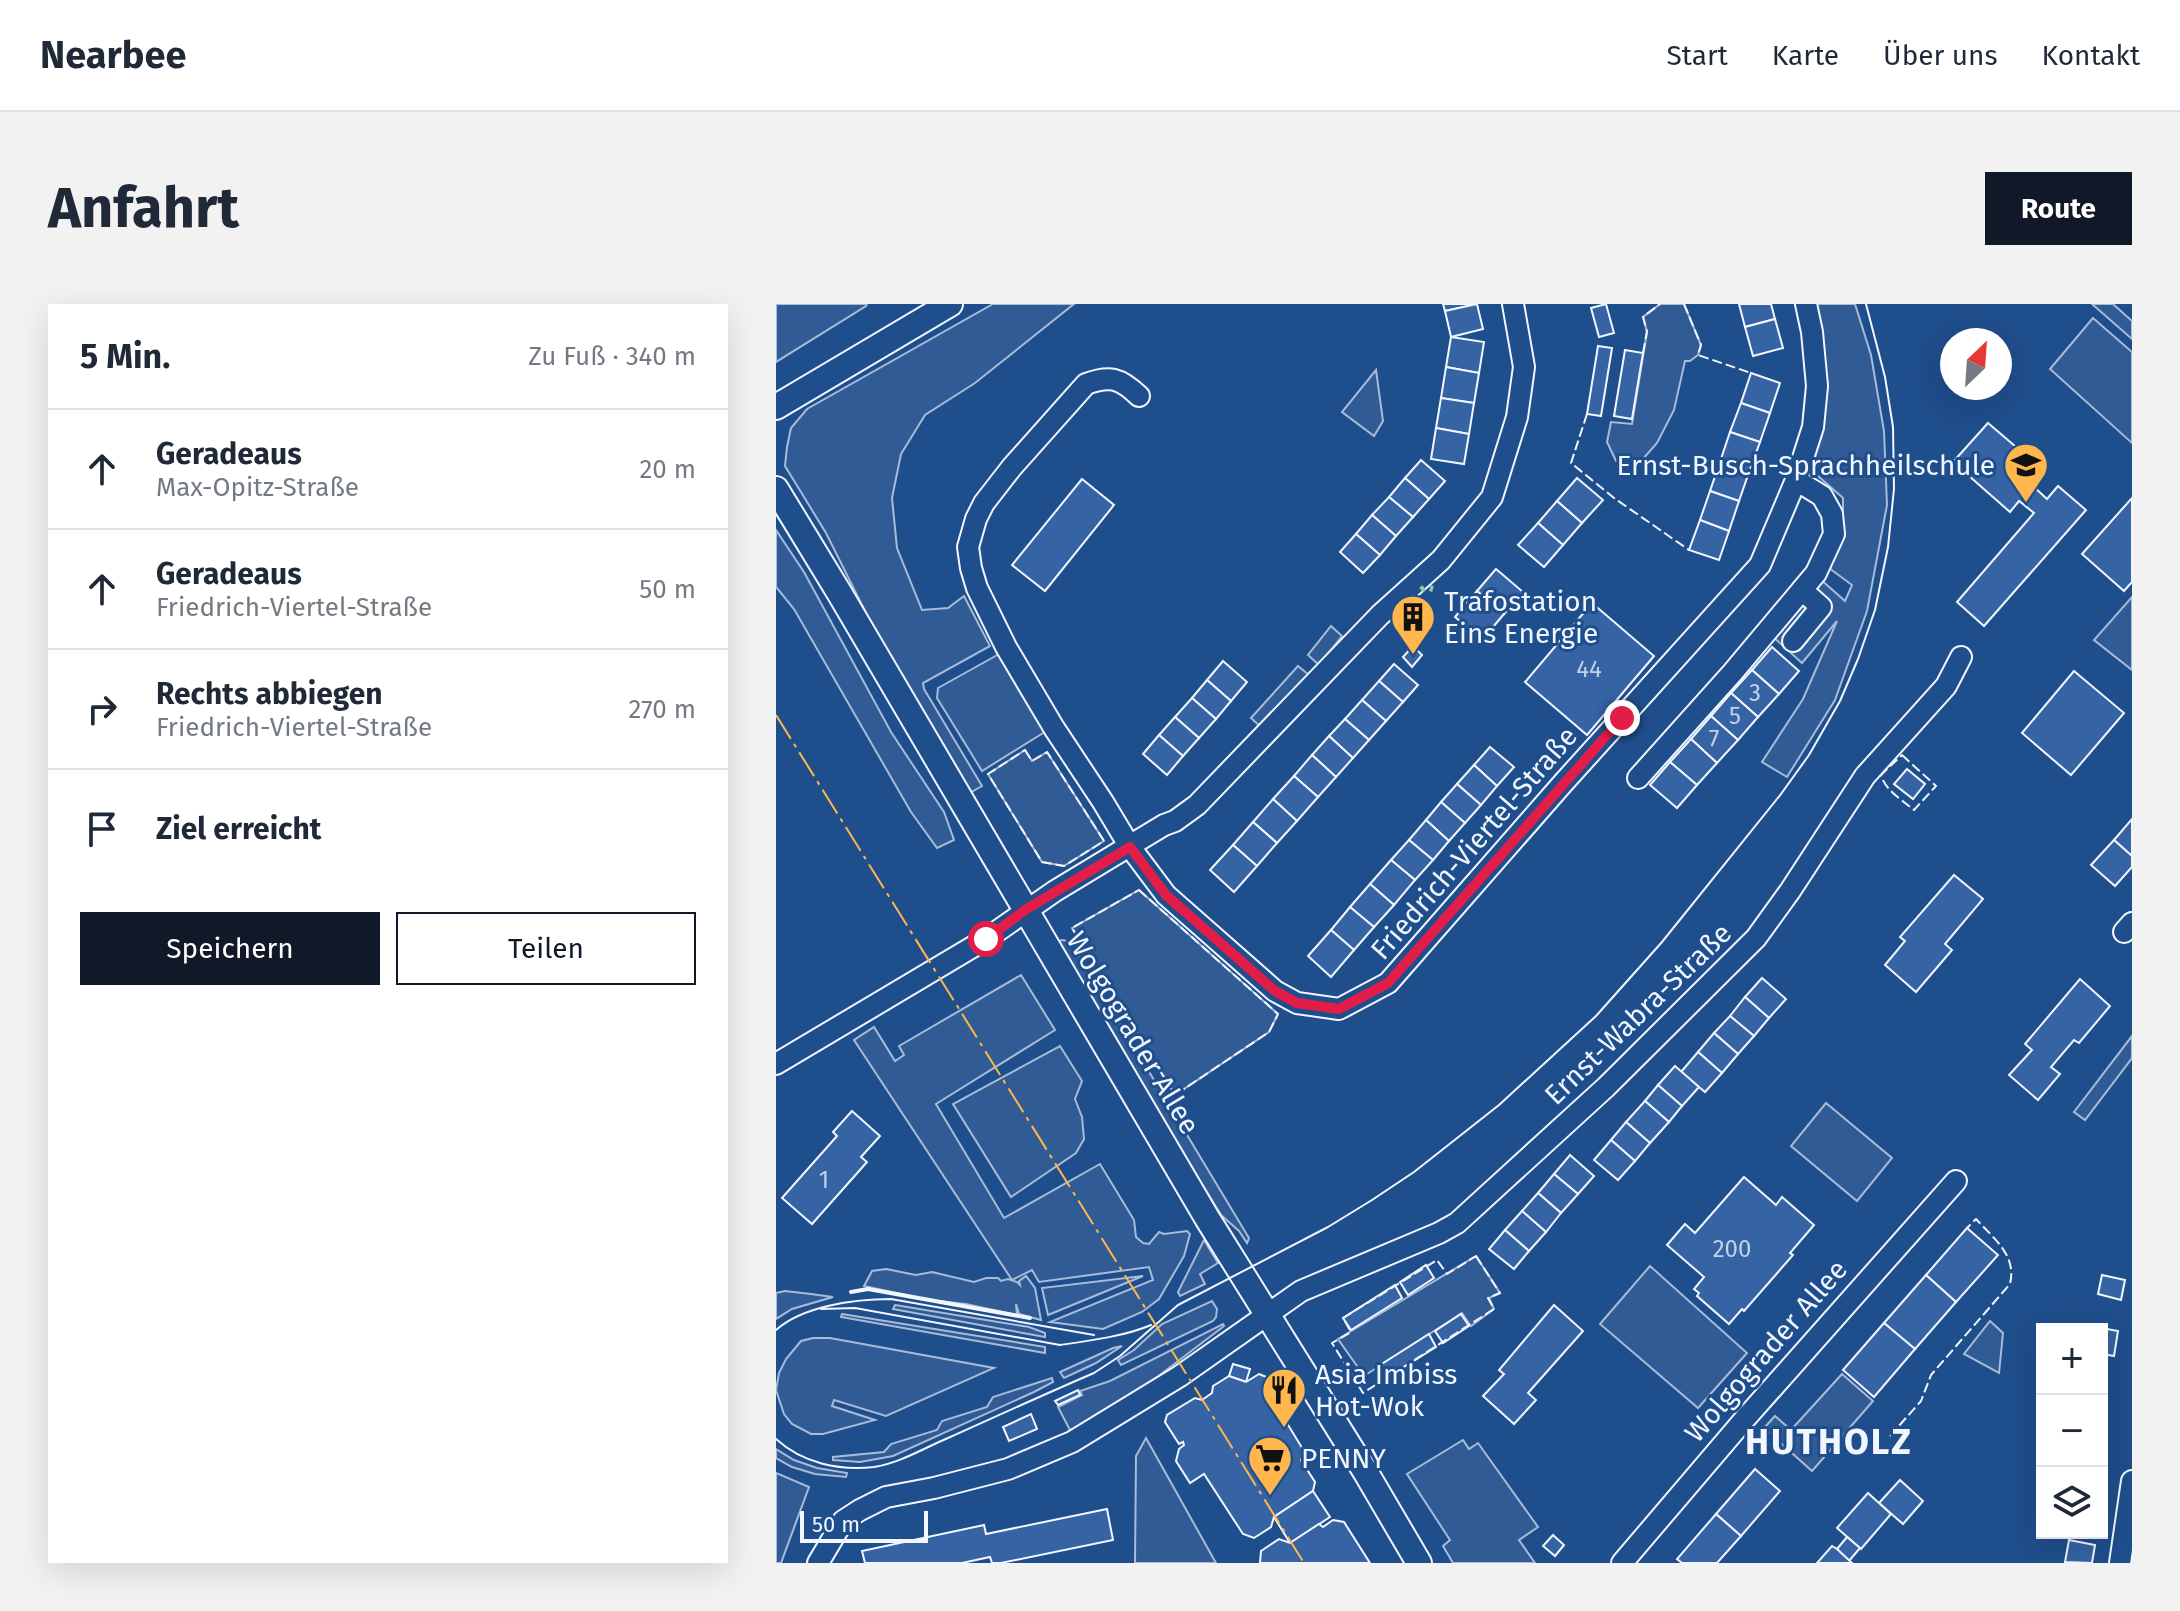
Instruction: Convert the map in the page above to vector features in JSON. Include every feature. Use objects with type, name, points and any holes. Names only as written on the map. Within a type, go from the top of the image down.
[{"type":"main road","points":[[776,407],[950,304]]},
{"type":"main road","name":"Wolgograder Allee","points":[[776,489],[1207,1218],[1419,1563]]},
{"type":"street","points":[[776,1064],[986,939],[1025,910],[1175,821],[1208,794],[1380,615],[1441,560],[1492,497],[1517,417],[1524,367],[1513,304]]},
{"type":"street","name":"Friedrich-Viertel-Straße","points":[[1139,396],[1128,385],[1111,378],[1086,384],[1012,467],[984,503],[976,519],[968,547],[977,588],[1006,647],[1054,728],[1130,847],[1166,895],[1275,991],[1297,1003],[1339,1009],[1388,983],[1760,565],[1796,480],[1813,427],[1817,386],[1806,304]]},
{"type":"street","points":[[1638,778],[1816,573],[1834,534],[1832,514],[1822,496],[1796,480]]},
{"type":"street","points":[[1793,641],[1821,607],[1802,590]]},
{"type":"street","name":"Ernst-Wabra-Straße","points":[[818,1563],[843,1521],[860,1510],[886,1497],[1008,1469],[1072,1442],[1180,1376],[1301,1291],[1457,1223],[1606,1087],[1756,938],[1865,776],[1946,686],[1961,657]]},
{"type":"street","name":"Wolgograder Allee","points":[[1622,1563],[1956,1181]]},
{"type":"street","points":[[2120,1563],[2132,1481]]},
{"type":"shaded area","points":[[776,304],[867,304],[776,362]]},
{"type":"shaded area","points":[[993,304],[1074,304],[975,383],[925,415],[901,454],[892,498],[897,548],[922,610],[948,608],[964,596],[990,646],[923,683],[982,786],[968,794],[873,627],[826,533],[785,466],[791,428],[807,409]]},
{"type":"shaded area","points":[[1660,304],[1684,304],[1701,345],[1698,355],[1685,361],[1674,410],[1657,443],[1636,467],[1616,461],[1607,442],[1611,422],[1632,424],[1647,332],[1643,317]]},
{"type":"shaded area","points":[[1811,304],[1855,304],[1871,355],[1884,431],[1887,505],[1867,611],[1835,700],[1787,777],[1762,762],[1803,699],[1837,621],[1802,663],[1770,634],[1819,578],[1845,601],[1852,585],[1829,568],[1843,530],[1843,498],[1810,469],[1828,386],[1821,339]]},
{"type":"shaded area","points":[[2092,304],[2113,304],[2132,321],[2132,339]]},
{"type":"shaded area","points":[[2093,318],[2132,352],[2132,443],[2050,369]]},
{"type":"shaded area","points":[[1376,370],[1383,421],[1374,436],[1342,412]]},
{"type":"shaded area","points":[[776,530],[804,572],[891,732],[944,812],[954,840],[937,848],[911,812],[794,609],[776,587]]},
{"type":"shaded area","points":[[2132,597],[2132,670],[2094,640]]},
{"type":"shaded area","points":[[1331,626],[1342,636],[1319,665],[1308,655]]},
{"type":"shaded area","points":[[1001,653],[1048,730],[982,771],[937,698],[938,688]]},
{"type":"shaded area","points":[[1298,666],[1309,675],[1262,728],[1251,718]]},
{"type":"shaded area","points":[[1025,750],[1032,761],[1047,752],[1104,841],[1064,866],[1042,862],[988,774]]},
{"type":"shaded area","points":[[1139,890],[1278,1014],[1269,1032],[1175,1095],[1072,928]]},
{"type":"shaded area","points":[[1057,942],[1071,942],[1249,1238],[1247,1243],[1221,1215],[1187,1160]]},
{"type":"shaded area","points":[[1021,975],[1055,1030],[936,1104],[1004,1218],[1100,1164],[1134,1220],[1136,1237],[1143,1243],[1149,1244],[1159,1232],[1187,1231],[1190,1234],[1184,1256],[1159,1299],[1142,1312],[1103,1329],[1050,1322],[1153,1280],[1149,1267],[1039,1282],[1032,1270],[1012,1280],[854,1040],[874,1027],[895,1061],[904,1055],[899,1046]]},
{"type":"shaded area","points":[[2132,1036],[2132,1058],[2085,1120],[2074,1112]]},
{"type":"shaded area","points":[[1060,1046],[1082,1081],[1075,1099],[1082,1117],[1084,1139],[1076,1153],[1011,1197],[953,1104]]},
{"type":"shaded area","points":[[1826,1103],[1892,1158],[1857,1201],[1791,1146]]},
{"type":"shaded area","points":[[1204,1240],[1218,1263],[1200,1274],[1205,1284],[1180,1296],[1178,1292]]},
{"type":"shaded area","points":[[1476,1256],[1500,1293],[1489,1298],[1494,1309],[1471,1326],[1462,1313],[1364,1376],[1338,1339]]},
{"type":"shaded area","points":[[1650,1266],[1747,1353],[1698,1408],[1600,1324]]},
{"type":"shaded area","points":[[886,1269],[916,1275],[932,1272],[974,1282],[986,1278],[1008,1279],[1020,1285],[1019,1281],[1026,1276],[1035,1288],[1041,1320],[1019,1314],[1016,1304],[1017,1315],[864,1286],[872,1271]]},
{"type":"shaded area","points":[[1143,1276],[1048,1315],[1042,1288]]},
{"type":"shaded area","points":[[785,1291],[833,1297],[792,1309],[776,1319],[776,1293]]},
{"type":"shaded area","points":[[1212,1301],[1217,1309],[1213,1321],[1121,1365],[1118,1360],[1162,1324]]},
{"type":"shaded area","points":[[895,1305],[1029,1327],[1045,1333],[1045,1337],[893,1309]]},
{"type":"shaded area","points":[[842,1314],[1045,1347],[1045,1353],[841,1317]]},
{"type":"shaded area","points":[[1990,1321],[2003,1333],[1999,1373],[1964,1354]]},
{"type":"shaded area","points":[[1223,1324],[1122,1404],[1072,1434],[1058,1407],[1082,1395],[1080,1391],[1110,1381]]},
{"type":"shaded area","points":[[830,1338],[994,1368],[886,1416],[834,1400],[832,1406],[875,1420],[823,1434],[811,1434],[792,1424],[784,1414],[776,1390],[786,1359],[801,1341]]},
{"type":"shaded area","points":[[1122,1346],[1064,1378],[1060,1372],[1113,1348]]},
{"type":"shaded area","points":[[1842,1374],[1873,1401],[1812,1471],[1764,1428],[1775,1416],[1791,1430]]},
{"type":"shaded area","points":[[1052,1378],[1053,1382],[1034,1392],[893,1456],[860,1462],[833,1460],[833,1457],[884,1452],[891,1444],[937,1430],[942,1421],[987,1407],[993,1397]]},
{"type":"shaded area","points":[[1146,1438],[1216,1563],[1135,1563],[1136,1456]]},
{"type":"shaded area","points":[[1463,1440],[1469,1449],[1478,1443],[1538,1527],[1519,1540],[1535,1563],[1453,1563],[1443,1546],[1450,1540],[1407,1474]]},
{"type":"shaded area","points":[[776,1449],[794,1460],[817,1468],[847,1473],[846,1477],[815,1474],[792,1467],[776,1458]]},
{"type":"shaded area","points":[[776,1473],[809,1487],[781,1563],[776,1563]]},
{"type":"building","points":[[1443,304],[1477,304],[1445,311]]},
{"type":"building","points":[[1477,304],[1483,329],[1451,337],[1445,311]]},
{"type":"building","points":[[1606,304],[1614,333],[1599,337],[1591,308]]},
{"type":"building","points":[[1739,304],[1771,304],[1775,319],[1745,327]]},
{"type":"building","points":[[1775,319],[1783,348],[1753,356],[1745,327]]},
{"type":"building","points":[[1451,337],[1484,342],[1479,373],[1446,367]]},
{"type":"building","points":[[1598,346],[1612,348],[1601,416],[1587,414]]},
{"type":"building","points":[[1625,350],[1643,353],[1632,419],[1614,416]]},
{"type":"building","points":[[1446,367],[1479,373],[1474,403],[1441,398]]},
{"type":"building","points":[[1751,373],[1780,383],[1770,413],[1741,403]]},
{"type":"building","points":[[1441,398],[1474,403],[1469,434],[1436,428]]},
{"type":"building","points":[[1741,403],[1770,413],[1760,442],[1730,432]]},
{"type":"building","points":[[1988,423],[2044,471],[2033,486],[2047,499],[2058,486],[2086,510],[1984,626],[1957,602],[2034,513],[2019,501],[2010,512],[1953,462]]},
{"type":"building","points":[[1436,428],[1469,434],[1464,464],[1431,459]]},
{"type":"building","points":[[1730,432],[1760,442],[1749,472],[1720,462]]},
{"type":"building","points":[[1421,460],[1445,481],[1429,499],[1405,478]]},
{"type":"building","points":[[1720,462],[1749,472],[1739,501],[1710,491]]},
{"type":"building","points":[[1405,478],[1429,499],[1413,517],[1389,497]]},
{"type":"building","points":[[1577,478],[1603,500],[1582,523],[1557,501]]},
{"type":"building","points":[[1082,479],[1114,505],[1045,591],[1012,565]]},
{"type":"building","points":[[1710,491],[1739,501],[1729,531],[1700,520]]},
{"type":"building","points":[[1389,497],[1413,517],[1396,536],[1372,515]]},
{"type":"building","points":[[2132,498],[2132,582],[2124,591],[2082,554]]},
{"type":"building","points":[[1557,501],[1582,523],[1563,545],[1538,523]]},
{"type":"building","points":[[1372,515],[1396,536],[1380,555],[1356,534]]},
{"type":"building","points":[[1700,520],[1729,531],[1719,560],[1689,550]]},
{"type":"building","points":[[1538,523],[1563,545],[1544,567],[1518,545]]},
{"type":"building","points":[[1356,534],[1380,555],[1363,573],[1340,552]]},
{"type":"building","points":[[1496,569],[1523,592],[1504,614],[1477,591]]},
{"type":"building","points":[[1477,591],[1504,614],[1482,640],[1455,617]]},
{"type":"building","points":[[1592,603],[1654,656],[1587,735],[1525,682]]},
{"type":"building","name":"Trafostation Eins Energie","points":[[1413,646],[1422,655],[1412,667],[1403,657]]},
{"type":"building","points":[[1772,647],[1799,671],[1779,694],[1752,670]]},
{"type":"building","points":[[1223,661],[1247,682],[1231,701],[1207,680]]},
{"type":"building","points":[[1394,664],[1418,685],[1403,702],[1379,681]]},
{"type":"building","points":[[1752,670],[1779,694],[1758,717],[1731,693]]},
{"type":"building","points":[[2074,671],[2124,713],[2071,775],[2022,733]]},
{"type":"building","points":[[1207,680],[1231,701],[1216,719],[1192,698]]},
{"type":"building","points":[[1379,681],[1403,702],[1386,721],[1362,700]]},
{"type":"building","points":[[1731,693],[1758,717],[1738,740],[1711,716]]},
{"type":"building","points":[[1192,698],[1216,719],[1199,738],[1175,717]]},
{"type":"building","points":[[1362,700],[1386,721],[1369,740],[1345,719]]},
{"type":"building","points":[[1711,716],[1738,740],[1717,763],[1691,739]]},
{"type":"building","points":[[1175,717],[1199,738],[1183,756],[1159,735]]},
{"type":"building","points":[[1345,719],[1369,740],[1353,758],[1329,736]]},
{"type":"building","points":[[1159,735],[1183,756],[1167,775],[1143,754]]},
{"type":"building","points":[[1329,736],[1353,758],[1336,777],[1312,755]]},
{"type":"building","points":[[1691,739],[1717,763],[1697,785],[1670,762]]},
{"type":"building","points":[[1490,747],[1514,767],[1497,786],[1474,765]]},
{"type":"building","points":[[1312,755],[1336,777],[1318,797],[1294,776]]},
{"type":"building","points":[[1670,762],[1697,785],[1677,808],[1650,785]]},
{"type":"building","points":[[1474,765],[1497,786],[1481,805],[1457,784]]},
{"type":"building","points":[[1907,769],[1925,784],[1913,799],[1894,784]]},
{"type":"building","points":[[1294,776],[1318,797],[1297,821],[1273,799]]},
{"type":"building","points":[[1457,784],[1481,805],[1465,823],[1441,802]]},
{"type":"building","points":[[1273,799],[1297,821],[1277,843],[1253,822]]},
{"type":"building","points":[[1441,802],[1465,823],[1449,841],[1426,820]]},
{"type":"building","points":[[2132,819],[2132,856],[2114,840]]},
{"type":"building","points":[[1426,820],[1449,841],[1433,860],[1409,840]]},
{"type":"building","points":[[1253,822],[1277,843],[1257,866],[1233,845]]},
{"type":"building","points":[[1409,840],[1433,860],[1415,880],[1391,860]]},
{"type":"building","points":[[2114,840],[2132,856],[2132,867],[2115,886],[2091,865]]},
{"type":"building","points":[[1233,845],[1257,866],[1234,892],[1210,870]]},
{"type":"building","points":[[1391,860],[1415,880],[1394,905],[1370,884]]},
{"type":"building","points":[[1954,875],[1983,899],[1945,944],[1952,950],[1916,992],[1885,965],[1905,941],[1900,937]]},
{"type":"building","points":[[1370,884],[1394,905],[1374,927],[1350,907]]},
{"type":"building","points":[[1350,907],[1374,927],[1354,950],[1331,930]]},
{"type":"building","points":[[1331,930],[1354,950],[1331,977],[1308,956]]},
{"type":"building","points":[[1762,978],[1786,999],[1769,1018],[1745,997]]},
{"type":"building","points":[[2080,979],[2110,1006],[2079,1043],[2074,1040],[2051,1067],[2060,1074],[2038,1100],[2009,1075],[2032,1050],[2025,1044]]},
{"type":"building","points":[[1745,997],[1769,1018],[1754,1036],[1730,1016]]},
{"type":"building","points":[[1730,1016],[1754,1036],[1738,1054],[1714,1033]]},
{"type":"building","points":[[1714,1033],[1738,1054],[1722,1073],[1698,1052]]},
{"type":"building","points":[[1698,1052],[1722,1073],[1705,1092],[1681,1072]]},
{"type":"building","points":[[1675,1066],[1699,1087],[1682,1106],[1658,1085]]},
{"type":"building","points":[[1658,1085],[1682,1106],[1669,1122],[1645,1101]]},
{"type":"building","points":[[1645,1101],[1669,1122],[1650,1143],[1626,1122]]},
{"type":"building","points":[[852,1111],[880,1136],[861,1157],[867,1162],[812,1224],[782,1198],[837,1136],[833,1132]]},
{"type":"building","points":[[1626,1122],[1650,1143],[1635,1161],[1611,1140]]},
{"type":"building","points":[[1611,1140],[1635,1161],[1618,1180],[1594,1160]]},
{"type":"building","points":[[1570,1155],[1594,1176],[1578,1194],[1554,1174]]},
{"type":"building","points":[[1554,1174],[1578,1194],[1561,1213],[1538,1193]]},
{"type":"building","points":[[1744,1177],[1776,1205],[1782,1197],[1814,1225],[1790,1253],[1793,1255],[1729,1324],[1697,1296],[1699,1293],[1694,1289],[1704,1277],[1667,1245],[1685,1224],[1695,1233]]},
{"type":"building","points":[[1538,1193],[1561,1213],[1546,1232],[1522,1211]]},
{"type":"building","points":[[1522,1211],[1546,1232],[1529,1251],[1505,1230]]},
{"type":"building","points":[[1967,1228],[1998,1255],[1956,1302],[1926,1275]]},
{"type":"building","points":[[1505,1230],[1529,1251],[1514,1269],[1489,1249]]},
{"type":"building","points":[[1426,1265],[1434,1278],[1408,1295],[1400,1282]]},
{"type":"building","points":[[1926,1275],[1956,1302],[1915,1349],[1884,1323]]},
{"type":"building","points":[[2102,1275],[2125,1280],[2121,1300],[2098,1294]]},
{"type":"building","points":[[1395,1285],[1402,1298],[1351,1330],[1343,1318]]},
{"type":"building","points":[[1554,1305],[1583,1331],[1528,1393],[1536,1400],[1514,1424],[1483,1396],[1504,1374],[1499,1370]]},
{"type":"building","points":[[1461,1314],[1469,1326],[1443,1343],[1435,1331]]},
{"type":"building","points":[[1884,1323],[1915,1349],[1874,1397],[1843,1370]]},
{"type":"building","points":[[2108,1329],[2118,1331],[2114,1356],[2108,1355]]},
{"type":"building","points":[[1429,1334],[1436,1347],[1385,1379],[1377,1367]]},
{"type":"building","points":[[1233,1364],[1250,1369],[1246,1382],[1229,1376]]},
{"type":"building","points":[[1259,1374],[1269,1378],[1286,1404],[1282,1415],[1304,1451],[1301,1460],[1315,1482],[1313,1491],[1274,1517],[1271,1527],[1254,1538],[1243,1534],[1204,1474],[1190,1483],[1176,1461],[1183,1442],[1179,1444],[1165,1422],[1167,1415],[1195,1398],[1202,1400],[1212,1393],[1213,1386],[1229,1376],[1246,1382]]},
{"type":"building","points":[[1078,1390],[1080,1395],[1058,1405],[1055,1401]]},
{"type":"building","points":[[1031,1414],[1037,1429],[1009,1441],[1003,1427]]},
{"type":"building","points":[[1755,1469],[1780,1491],[1741,1536],[1716,1514]]},
{"type":"building","points":[[1900,1480],[1923,1501],[1903,1524],[1879,1503]]},
{"type":"building","points":[[1313,1491],[1330,1517],[1290,1543],[1274,1517]]},
{"type":"building","points":[[1868,1493],[1891,1514],[1861,1549],[1837,1528]]},
{"type":"building","points":[[1107,1509],[1113,1540],[1001,1563],[992,1563],[990,1557],[962,1563],[865,1563],[862,1551],[984,1525],[986,1534]]},
{"type":"building","points":[[1716,1514],[1741,1536],[1717,1563],[1682,1563],[1677,1559]]},
{"type":"building","points":[[1333,1520],[1344,1522],[1370,1563],[1260,1563],[1261,1551],[1279,1539],[1290,1543],[1319,1524],[1323,1527]]},
{"type":"building","points":[[1553,1535],[1564,1545],[1555,1556],[1543,1546]]},
{"type":"building","points":[[1847,1537],[1860,1548],[1849,1561],[1837,1549]]},
{"type":"building","points":[[2069,1540],[2095,1545],[2092,1563],[2065,1562]]},
{"type":"building","points":[[1832,1546],[1837,1549],[1852,1563],[1817,1563]]},
{"type":"tram line","points":[[776,1439],[797,1454],[822,1464],[848,1468],[884,1465],[1094,1373],[1120,1356],[1178,1305],[1328,1227],[1414,1172],[1499,1105],[1596,1016],[1662,942],[1781,794],[1809,755],[1840,701],[1858,659],[1875,610],[1888,547],[1894,489],[1893,427],[1885,377],[1866,304]]},
{"type":"tram line","points":[[776,1330],[815,1310],[862,1300],[891,1299],[1094,1335]]},
{"type":"tram line","points":[[821,1309],[855,1308],[1060,1345],[1119,1335],[1151,1325]]},
{"type":"hedge","points":[[1421,590],[1425,587],[1433,589]]},
{"type":"fence","points":[[1643,353],[1647,331],[1643,317],[1660,304]]},
{"type":"fence","points":[[1684,304],[1701,345],[1698,355],[1751,373]]},
{"type":"fence","points":[[1587,414],[1571,463],[1614,498],[1689,550]]},
{"type":"fence","points":[[1025,750],[1032,761],[1047,752],[1104,841],[1064,866],[1042,862],[988,774],[1025,750]]},
{"type":"fence","points":[[1902,755],[1936,786],[1914,810],[1890,790],[1881,775],[1902,755]]},
{"type":"fence","points":[[1139,890],[1278,1014],[1269,1032],[1175,1095],[1072,928],[1139,890]]},
{"type":"fence","points":[[1890,1436],[1921,1401],[1931,1375],[2010,1284],[2010,1264],[1997,1241],[1976,1219],[1967,1228]]},
{"type":"fence","points":[[1476,1256],[1500,1293],[1488,1298],[1494,1309],[1363,1393],[1332,1343],[1351,1332],[1343,1318],[1437,1260],[1447,1274],[1476,1256]]},
{"type":"wall","points":[[851,1292],[868,1289],[1030,1318]]},
{"type":"power","points":[[776,715],[1304,1563]]},
{"type":"place","name":"Ernst-Busch-Sprachheilschule","points":[[2026,504]]},
{"type":"place","name":"Trafostation Eins Energie","points":[[1413,656]]},
{"type":"place","name":"Asia Imbiss Hot-Wok","points":[[1284,1429]]},
{"type":"place","name":"PENNY","points":[[1270,1497]]},
{"type":"district","name":"HUTHOLZ","points":[[1829,1442]]},
{"type":"route","points":[[986,939],[1025,910],[1130,847],[1166,895],[1275,991],[1297,1003],[1339,1009],[1388,983],[1622,718]]}]
